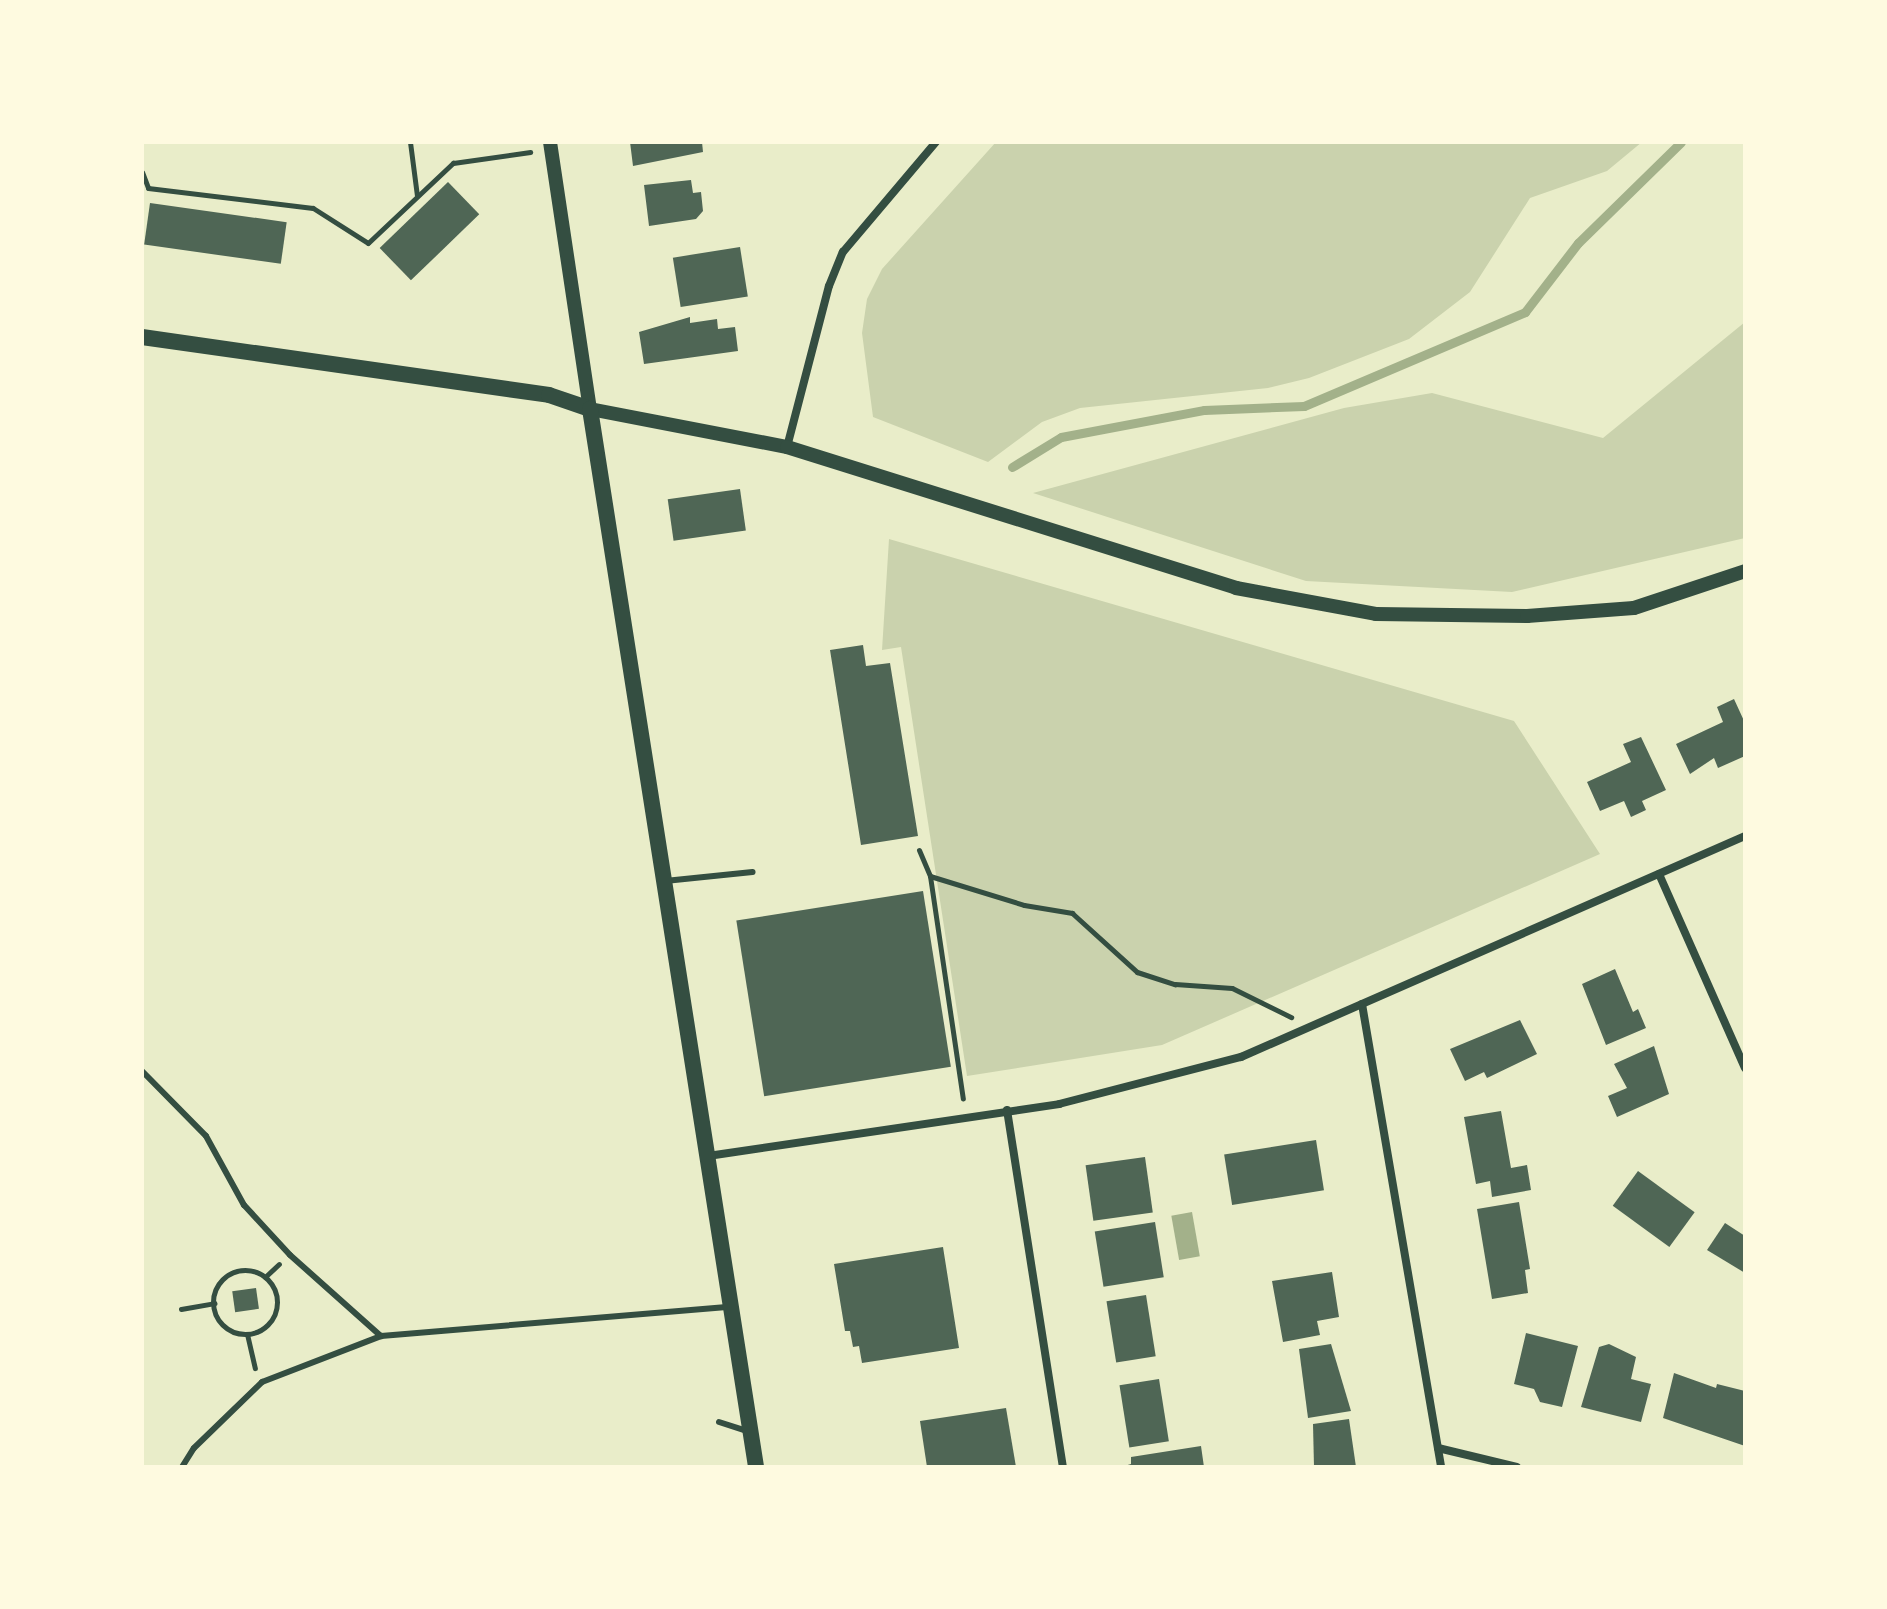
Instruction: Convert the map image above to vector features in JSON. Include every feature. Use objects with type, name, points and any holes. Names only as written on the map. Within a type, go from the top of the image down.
[{"type":"main road","points":[[142,337],[549,395],[590,409],[756,1467]]},
{"type":"street","points":[[787,447],[829,286],[843,252],[936,142]]},
{"type":"street","points":[[550,145],[590,409],[787,447],[1236,588],[1376,614],[1527,616],[1634,608],[1745,571]]},
{"type":"street","points":[[707,1156],[1059,1104],[1241,1057],[1745,836]]},
{"type":"street","points":[[1659,874],[1745,1068]]},
{"type":"street","points":[[1362,1004],[1441,1467]]},
{"type":"street","points":[[1007,1110],[1063,1467]]},
{"type":"street","points":[[1438,1448],[1517,1467]]},
{"type":"lane","points":[[664,881],[753,872]]},
{"type":"lane","points":[[142,1071],[206,1136],[253,1215],[290,1255],[381,1336]]},
{"type":"lane","points":[[182,1467],[226,1414],[262,1382],[381,1336],[730,1307]]},
{"type":"lane","points":[[719,1422],[750,1432]]},
{"type":"path","points":[[410,142],[417,197]]},
{"type":"path","points":[[142,172],[148,188],[313,208],[368,243],[453,163],[550,145]]},
{"type":"path","points":[[919,850],[930,876],[966,1116]]},
{"type":"path","points":[[930,876],[1024,905],[1072,913],[1137,972],[1175,984],[1232,988],[1286,1011],[1301,1031]]},
{"type":"path","points":[[233,1273],[265,1277],[277,1306],[267,1326],[247,1334],[226,1328],[214,1303],[217,1287],[233,1273]]},
{"type":"path","points":[[181,1309],[214,1303]]},
{"type":"path","points":[[247,1334],[262,1382]]},
{"type":"shaded area","points":[[996,142],[1642,142],[1607,171],[1530,198],[1470,292],[1409,339],[1309,378],[1268,388],[1080,408],[1042,422],[988,462],[873,417],[862,333],[867,299],[882,269]]},
{"type":"shaded area","points":[[1745,322],[1745,538],[1512,592],[1306,581],[1033,493],[1344,408],[1432,393],[1603,438]]},
{"type":"shaded area","points":[[889,539],[1514,721],[1600,854],[1162,1045],[967,1076],[901,647],[882,650]]},
{"type":"shaded area","points":[[1192,1212],[1200,1256],[1179,1260],[1171,1216]]},
{"type":"building","points":[[630,142],[702,142],[703,152],[633,166]]},
{"type":"building","points":[[691,180],[693,193],[701,192],[703,211],[696,219],[649,226],[644,185]]},
{"type":"building","points":[[448,182],[479,214],[411,280],[380,248]]},
{"type":"building","points":[[150,203],[287,222],[281,264],[144,245]]},
{"type":"building","points":[[740,247],[748,296],[681,307],[673,258]]},
{"type":"building","points":[[690,317],[690,323],[717,319],[718,329],[735,327],[738,351],[644,364],[639,332]]},
{"type":"building","points":[[740,489],[746,531],[674,541],[668,499]]},
{"type":"building","points":[[863,645],[866,666],[890,663],[918,836],[861,845],[830,650]]},
{"type":"building","points":[[1734,699],[1745,723],[1745,756],[1718,768],[1714,758],[1690,774],[1676,744],[1723,722],[1717,707]]},
{"type":"building","points":[[1641,737],[1666,790],[1642,801],[1646,810],[1631,817],[1624,801],[1600,811],[1587,782],[1631,762],[1623,744]]},
{"type":"building","points":[[923,891],[951,1067],[764,1096],[736,921]]},
{"type":"building","points":[[1615,969],[1633,1012],[1638,1009],[1646,1028],[1606,1045],[1582,984]]},
{"type":"building","points":[[1520,1020],[1537,1054],[1487,1078],[1484,1072],[1465,1081],[1450,1049]]},
{"type":"building","points":[[1654,1046],[1669,1094],[1617,1117],[1608,1096],[1627,1088],[1614,1064]]},
{"type":"building","points":[[1501,1111],[1511,1168],[1527,1165],[1531,1190],[1492,1197],[1490,1181],[1476,1184],[1464,1117]]},
{"type":"building","points":[[1316,1140],[1324,1190],[1232,1205],[1224,1155]]},
{"type":"building","points":[[1145,1157],[1153,1212],[1093,1221],[1086,1165]]},
{"type":"building","points":[[1638,1171],[1695,1212],[1669,1247],[1613,1206]]},
{"type":"building","points":[[1519,1202],[1530,1269],[1525,1270],[1528,1293],[1492,1299],[1477,1209]]},
{"type":"building","points":[[1155,1222],[1164,1277],[1104,1287],[1095,1232]]},
{"type":"building","points":[[1725,1223],[1745,1236],[1745,1273],[1707,1250]]},
{"type":"building","points":[[943,1247],[959,1348],[862,1363],[859,1346],[853,1347],[850,1331],[845,1331],[834,1264]]},
{"type":"building","points":[[1332,1272],[1339,1317],[1317,1321],[1320,1335],[1283,1342],[1272,1281]]},
{"type":"building","points":[[256,1288],[259,1309],[235,1312],[232,1291]]},
{"type":"building","points":[[1146,1295],[1156,1356],[1116,1362],[1106,1301]]},
{"type":"building","points":[[1526,1333],[1578,1346],[1562,1407],[1540,1402],[1534,1389],[1514,1384]]},
{"type":"building","points":[[1331,1344],[1351,1411],[1308,1418],[1299,1349]]},
{"type":"building","points":[[1609,1344],[1636,1357],[1631,1379],[1651,1384],[1641,1422],[1581,1407],[1599,1347]]},
{"type":"building","points":[[1674,1373],[1716,1388],[1717,1384],[1745,1391],[1745,1446],[1663,1418]]},
{"type":"building","points":[[1159,1379],[1169,1441],[1129,1447],[1119,1385]]},
{"type":"building","points":[[1006,1408],[1016,1467],[927,1467],[920,1421]]},
{"type":"building","points":[[1349,1419],[1356,1467],[1314,1467],[1313,1424]]},
{"type":"building","points":[[1201,1446],[1204,1467],[1121,1467],[1131,1464],[1131,1457]]},
{"type":"waterway","points":[[1012,467],[1061,437],[1204,410],[1304,406],[1525,312],[1578,243],[1681,142]]}]
